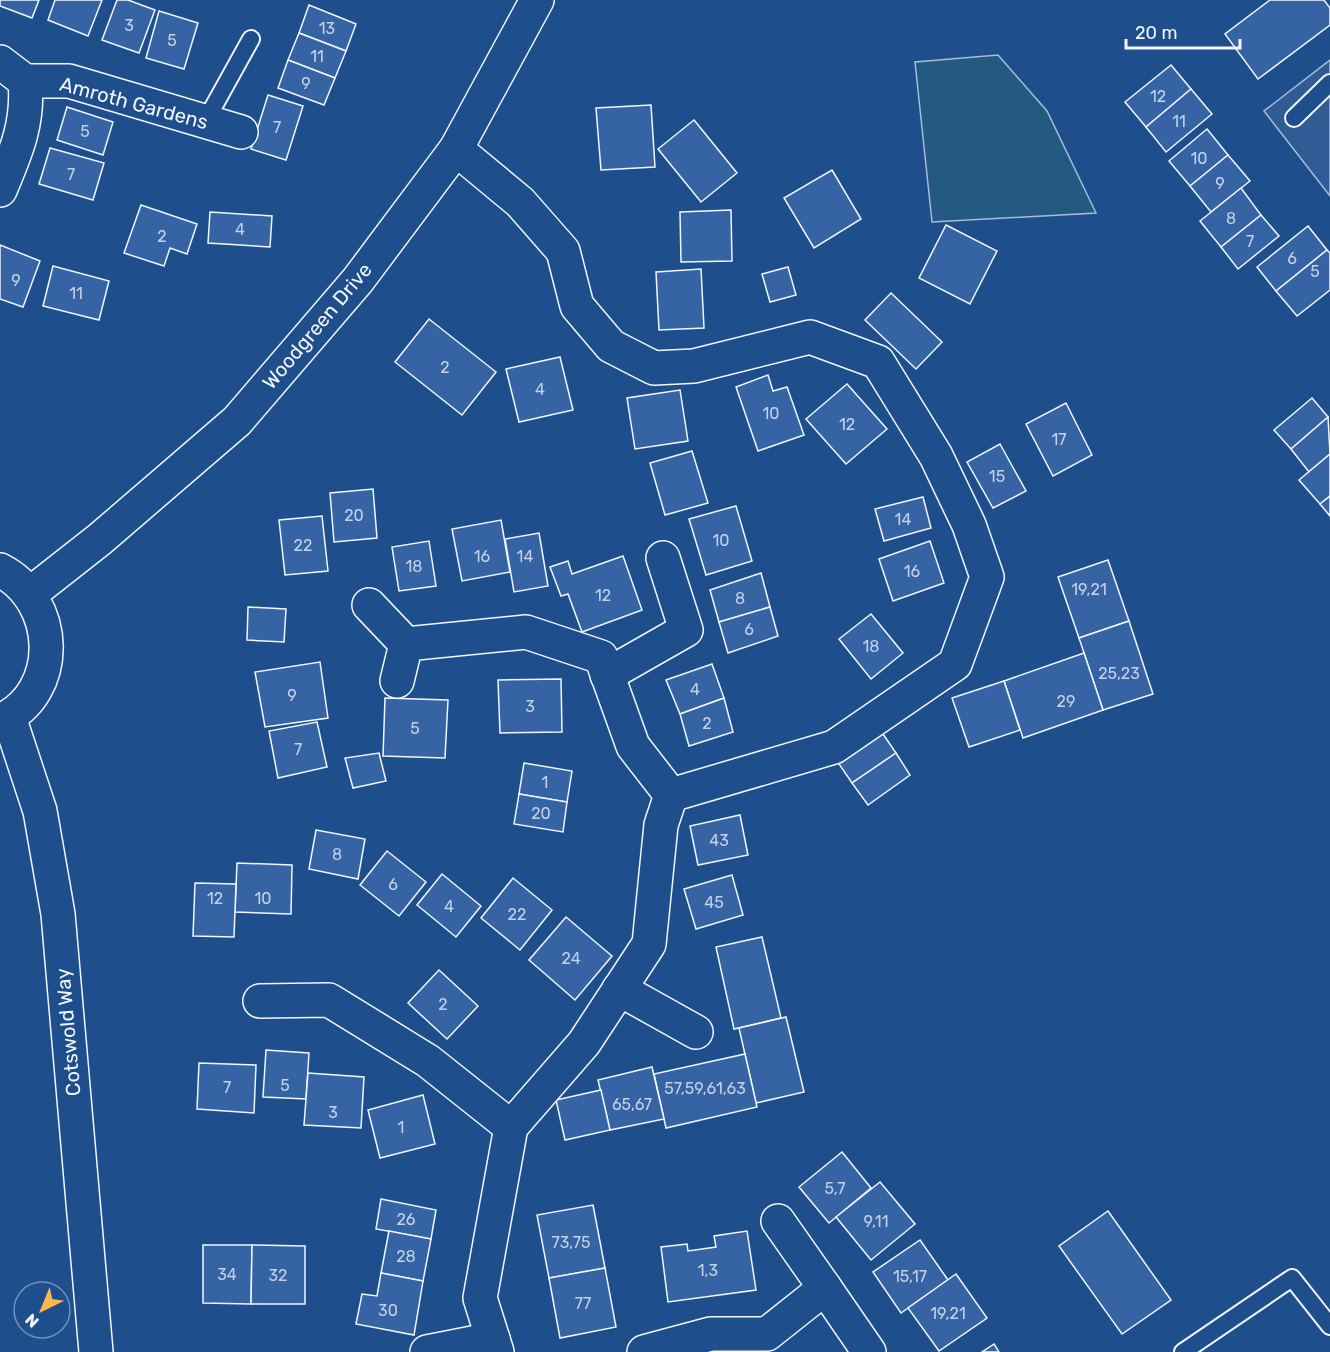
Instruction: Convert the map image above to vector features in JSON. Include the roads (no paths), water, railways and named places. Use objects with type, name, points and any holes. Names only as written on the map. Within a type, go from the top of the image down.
[{"type":"street","name":"Woodgreen Drive","points":[[30,594],[100,539],[237,421],[358,280],[456,149],[537,0]]},
{"type":"street","points":[[0,190],[19,145],[27,107],[13,72]]},
{"type":"street","name":"Amroth Gardens","points":[[13,72],[69,81],[241,132]]},
{"type":"street","points":[[456,149],[520,202],[563,251],[577,306],[611,346],[654,368],[694,366],[810,337],[878,362],[936,456],[969,525],[987,578],[955,664],[834,747],[671,795]]},
{"type":"street","points":[[607,675],[686,630],[663,558]]},
{"type":"street","points":[[0,570],[12,576],[30,594],[43,618],[48,646],[43,674],[30,699],[4,719]]},
{"type":"street","points":[[369,605],[406,644]]},
{"type":"street","points":[[406,644],[526,632],[601,657],[633,746],[671,795]]},
{"type":"street","points":[[397,681],[406,644]]},
{"type":"street","name":"Cotswold Way","points":[[4,719],[40,811],[58,914],[96,1352]]},
{"type":"street","points":[[427,1352],[495,1345],[480,1298],[511,1127],[584,1042],[649,944],[661,825],[671,795]]},
{"type":"street","points":[[619,989],[696,1032]]},
{"type":"street","points":[[260,1001],[329,1000],[428,1061],[511,1127]]},
{"type":"street","points":[[778,1221],[869,1352]]},
{"type":"street","points":[[644,1352],[711,1334],[766,1334],[825,1288]]},
{"type":"lane","points":[[205,122],[251,39]]},
{"type":"lane","points":[[1294,118],[1330,83]]},
{"type":"lane","points":[[1183,1352],[1292,1278],[1330,1326]]}]
